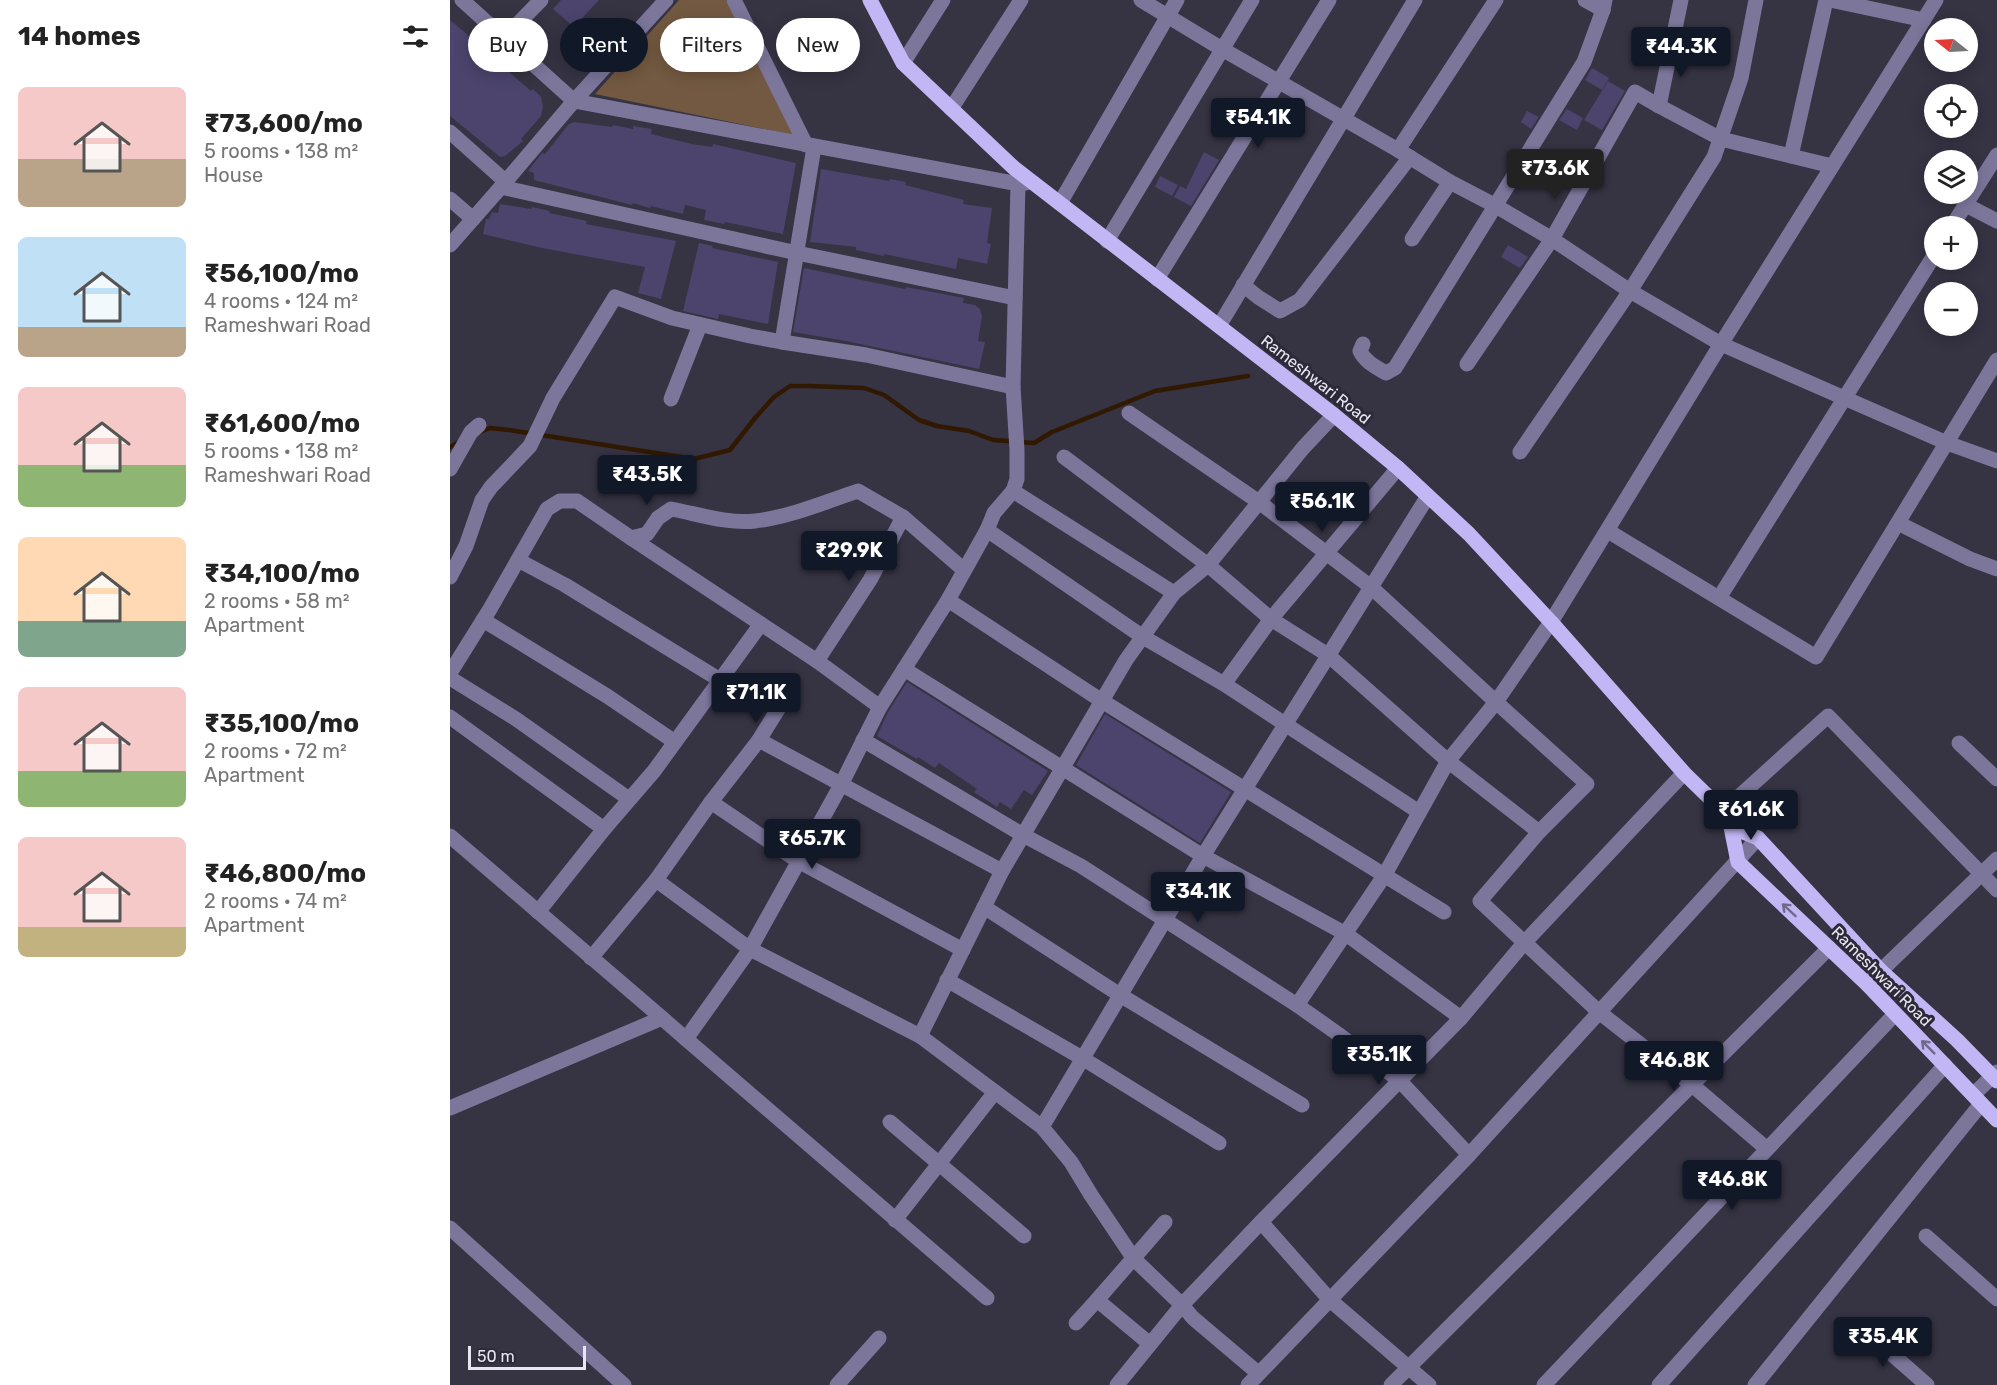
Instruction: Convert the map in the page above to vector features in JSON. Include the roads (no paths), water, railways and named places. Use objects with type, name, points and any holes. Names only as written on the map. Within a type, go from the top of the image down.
[{"type":"main road","name":"Rameshwari Road","points":[[870,0],[903,63],[1014,168],[1025,183],[1060,203],[1334,415],[1398,468],[1469,534],[1551,622],[1684,773],[1723,811],[1731,826],[1738,862],[1867,984],[1997,1120]]},
{"type":"main road","points":[[1731,826],[1758,838],[1881,971],[1995,1076]]},
{"type":"street","points":[[462,0],[482,18]]},
{"type":"street","points":[[523,18],[541,0]]},
{"type":"street","points":[[450,245],[574,101],[666,0]]},
{"type":"street","points":[[734,0],[810,146],[797,253],[782,342]]},
{"type":"street","points":[[903,63],[943,0]]},
{"type":"street","points":[[951,109],[1021,0]]},
{"type":"street","points":[[1141,0],[1450,182],[1552,238],[1630,291],[1720,344],[1947,443],[1997,461]]},
{"type":"street","points":[[1060,203],[1177,0]]},
{"type":"street","points":[[1107,241],[1252,0]]},
{"type":"street","points":[[1157,279],[1329,0]]},
{"type":"street","points":[[1219,326],[1415,0]]},
{"type":"street","points":[[1243,285],[1280,310],[1300,300],[1404,154],[1496,0]]},
{"type":"street","points":[[1363,344],[1360,351],[1363,358],[1386,373],[1395,368],[1584,62],[1604,5],[1585,0]]},
{"type":"street","points":[[1659,106],[1681,0]]},
{"type":"street","points":[[1520,452],[1630,291],[1714,157],[1741,78],[1756,0]]},
{"type":"street","points":[[1298,1005],[1384,876],[1448,761],[1496,702],[1551,622],[1720,344],[1924,20],[1828,0],[1791,156]]},
{"type":"street","points":[[1925,18],[1936,0]]},
{"type":"street","points":[[542,72],[574,101],[810,146],[1025,183],[1015,298],[1013,387],[1017,479],[1013,491],[994,513],[987,531],[948,600],[880,707],[841,785],[750,949],[686,1039]]},
{"type":"street","points":[[1467,364],[1552,238],[1635,92],[1721,139],[1832,166]]},
{"type":"street","points":[[450,132],[504,185],[797,253],[1015,298]]},
{"type":"street","points":[[1959,216],[1997,155]]},
{"type":"street","points":[[1412,239],[1450,182]]},
{"type":"street","points":[[450,199],[473,219]]},
{"type":"street","points":[[1966,205],[1997,221]]},
{"type":"street","points":[[1719,598],[1925,270]]},
{"type":"street","points":[[450,577],[466,546],[482,500],[491,487],[530,446],[553,398],[615,297],[672,318],[700,325],[782,342],[866,355],[1013,387]]},
{"type":"street","points":[[670,399],[700,325]]},
{"type":"street","points":[[1608,531],[1816,657],[1997,360]]},
{"type":"street","points":[[1129,413],[1258,502],[1371,587],[1587,784],[1539,832],[1480,901],[1599,1012],[1767,1149]]},
{"type":"street","points":[[921,1036],[1002,871],[1125,660],[1174,593],[1208,565],[1303,448],[1334,415]]},
{"type":"street","points":[[450,469],[475,428]]},
{"type":"street","points":[[1064,457],[1208,565],[1270,619],[1328,655],[1448,761],[1539,832]]},
{"type":"street","points":[[1224,684],[1270,619],[1398,468]]},
{"type":"street","points":[[631,538],[647,534],[658,518],[671,509],[714,518],[753,521],[787,514],[858,491],[903,517],[964,570]]},
{"type":"street","points":[[1013,491],[1174,593]]},
{"type":"street","points":[[1042,1127],[1203,856],[1428,496]]},
{"type":"street","points":[[450,673],[547,509],[560,501],[576,501],[817,661],[880,707]]},
{"type":"street","points":[[817,661],[870,580],[903,517]]},
{"type":"street","points":[[1898,523],[1997,570]]},
{"type":"street","points":[[987,531],[1143,637],[1224,684],[1419,812]]},
{"type":"street","points":[[518,560],[565,585],[720,680]]},
{"type":"street","points":[[948,600],[1102,701],[1444,912]]},
{"type":"street","points":[[483,620],[607,696],[675,742]]},
{"type":"street","points":[[538,912],[654,771],[761,624]]},
{"type":"street","points":[[904,669],[1203,856],[1346,934],[1461,1018]]},
{"type":"street","points":[[450,678],[516,719],[629,799]]},
{"type":"street","points":[[591,958],[656,880],[711,802],[759,740],[788,693]]},
{"type":"street","points":[[1723,811],[1828,716],[1997,890]]},
{"type":"street","points":[[450,717],[604,829]]},
{"type":"street","points":[[759,740],[1002,871]]},
{"type":"street","points":[[863,740],[1081,866],[1298,1005],[1400,1081],[1469,1155]]},
{"type":"street","points":[[1959,743],[1997,779]]},
{"type":"street","points":[[1117,1385],[1182,1305],[1461,1018],[1524,943],[1684,773]]},
{"type":"street","points":[[711,802],[798,861],[963,950]]},
{"type":"street","points":[[450,836],[987,1298]]},
{"type":"street","points":[[1248,1385],[1469,1155],[1758,838]]},
{"type":"street","points":[[1867,984],[1997,859]]},
{"type":"street","points":[[656,880],[750,949],[921,1036],[1042,1127],[1071,1162],[1134,1259],[1193,1318],[1258,1373]]},
{"type":"street","points":[[984,907],[1120,995],[1302,1105]]},
{"type":"street","points":[[1391,1385],[1829,948]]},
{"type":"street","points":[[947,980],[1083,1058],[1219,1143]]},
{"type":"street","points":[[1544,1385],[1895,1014]]},
{"type":"street","points":[[450,1108],[662,1018]]},
{"type":"street","points":[[1659,1385],[1944,1065]]},
{"type":"street","points":[[1755,1385],[1995,1076]]},
{"type":"street","points":[[895,1220],[995,1092]]},
{"type":"street","points":[[890,1122],[1024,1236]]},
{"type":"street","points":[[1076,1323],[1165,1222]]},
{"type":"street","points":[[1261,1222],[1330,1300],[1429,1385]]},
{"type":"street","points":[[450,1228],[624,1385]]},
{"type":"street","points":[[1926,1236],[1997,1299]]},
{"type":"street","points":[[1097,1300],[1150,1344]]},
{"type":"street","points":[[1860,1326],[1927,1385]]},
{"type":"street","points":[[837,1385],[879,1338]]},
{"type":"waterway","points":[[480,432],[490,428],[509,430],[694,459],[730,450],[774,397],[790,386],[810,386],[864,388],[884,395],[919,420],[937,426],[969,431],[993,440],[1034,443],[1052,432],[1155,391],[1248,376]]},
{"type":"waterway","points":[[450,447],[459,442]]}]
